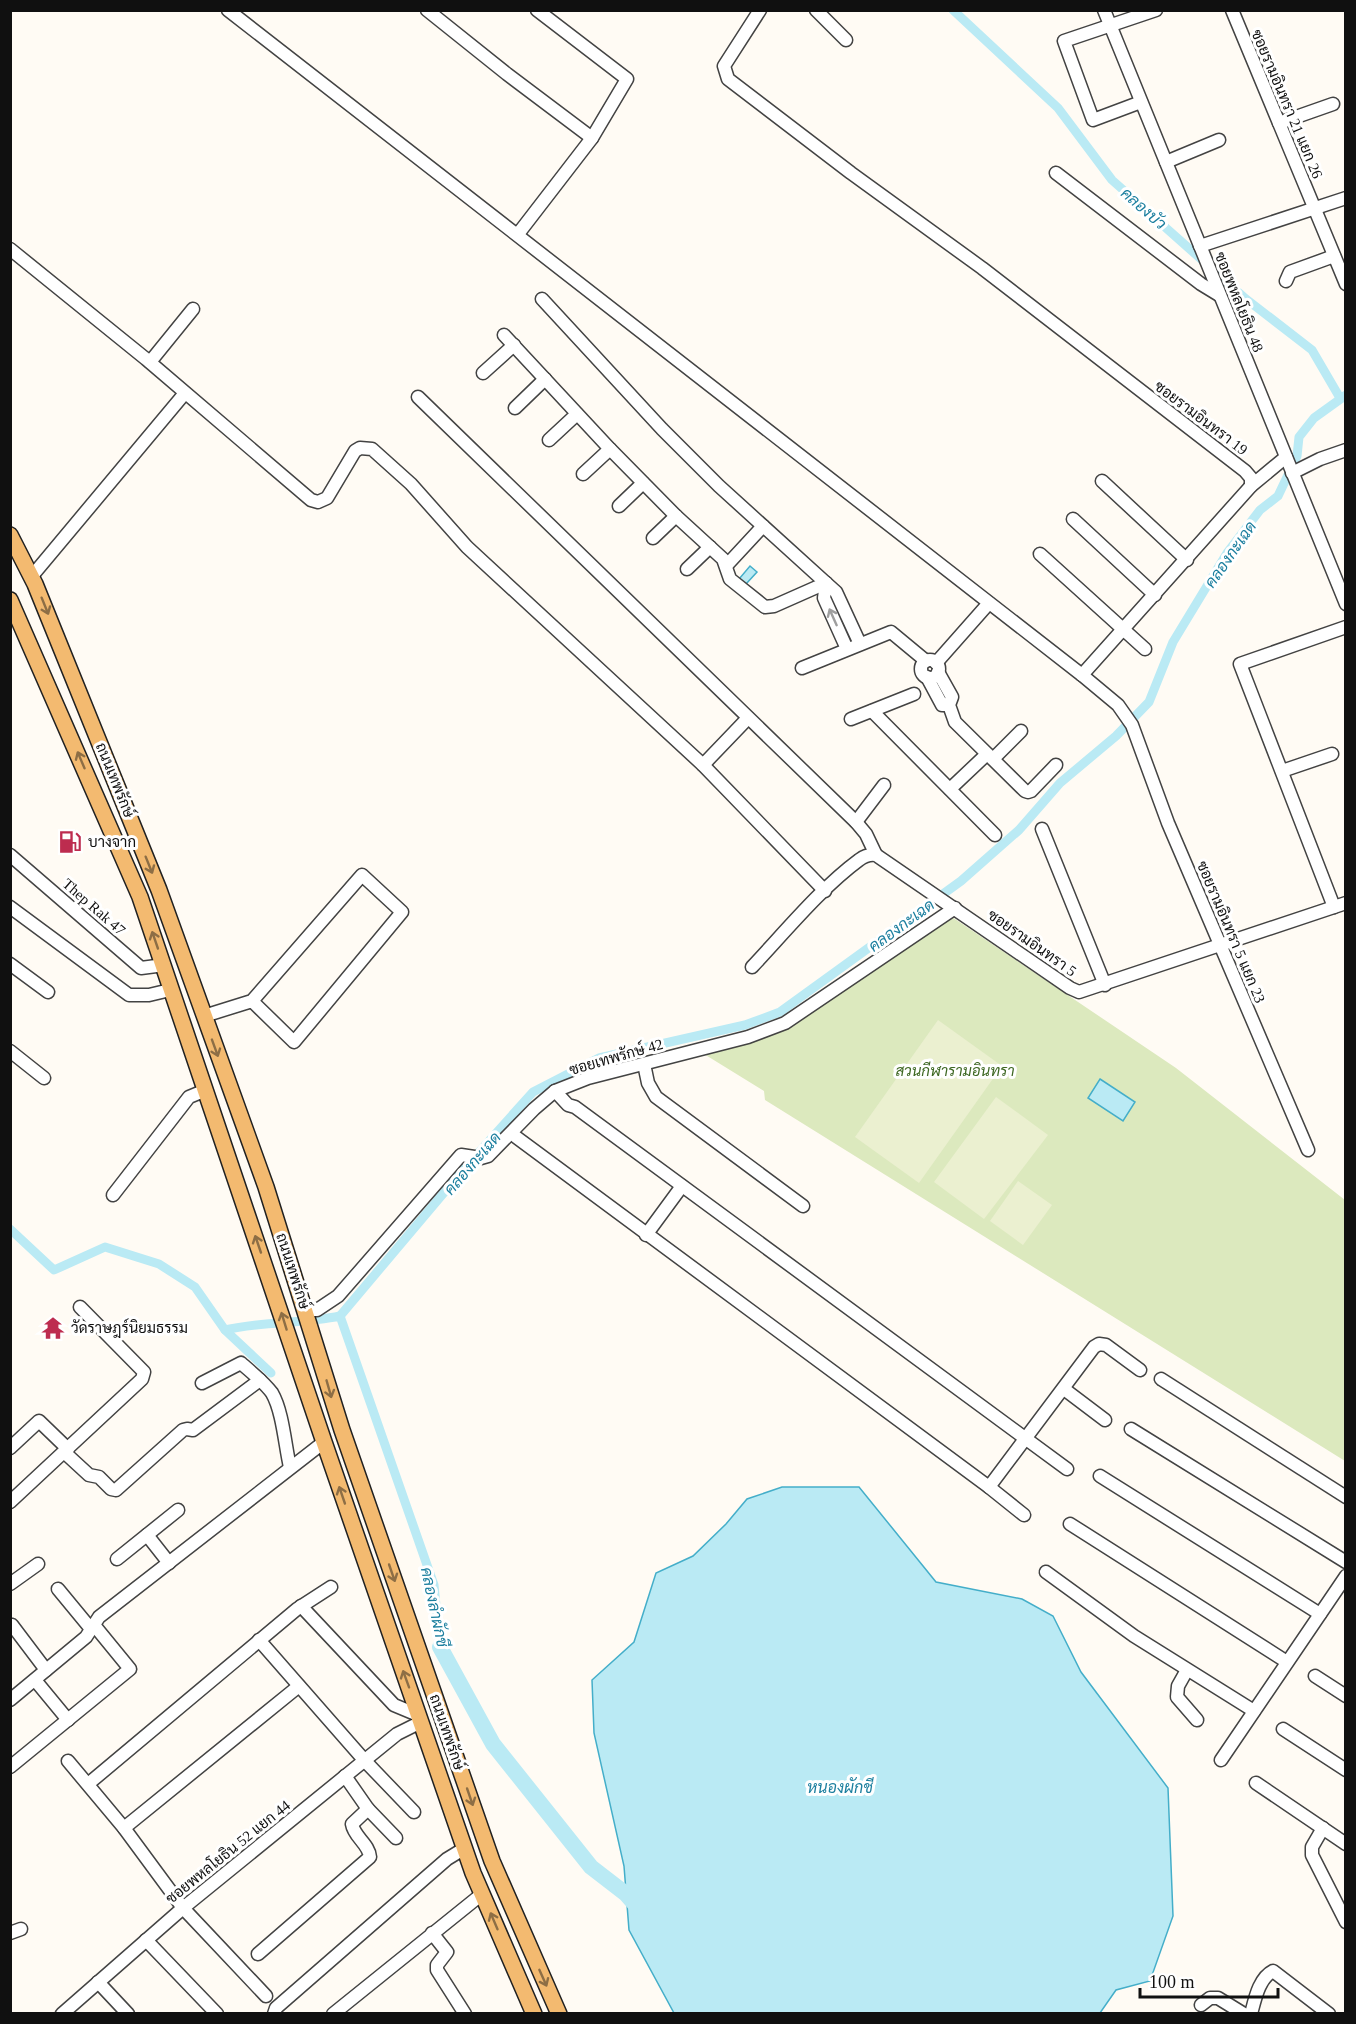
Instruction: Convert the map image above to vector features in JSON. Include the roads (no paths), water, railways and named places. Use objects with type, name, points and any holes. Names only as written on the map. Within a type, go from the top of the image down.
[{"type":"main road","name":"ถนนเทพรักษ์","points":[[10,534],[32,576],[159,890],[266,1187],[342,1430],[492,1861],[559,2013]]},
{"type":"main road","name":"ถนนเทพรักษ์","points":[[11,600],[140,897],[324,1442],[465,1848],[482,1894],[533,2013]]},
{"type":"street","name":"ซอยรามอินทรา 5 แยก 23","points":[[228,10],[1082,675],[1125,713],[1132,725],[1168,823],[1308,1150]]},
{"type":"street","points":[[426,10],[592,138]]},
{"type":"street","points":[[518,234],[592,138],[627,79],[537,10]]},
{"type":"street","name":"ซอยรามอินทรา 19","points":[[760,10],[724,66],[728,79],[982,268],[1245,471],[1251,478],[1251,486]]},
{"type":"street","points":[[816,10],[846,40]]},
{"type":"street","name":"ซอยพหลโยธิน 48","points":[[1104,10],[1346,604]]},
{"type":"street","points":[[1141,102],[1093,120],[1064,41],[1156,10]]},
{"type":"street","name":"ซอยรามอินทรา 21 แยก 26","points":[[1232,10],[1346,284]]},
{"type":"street","points":[[1279,123],[1333,104]]},
{"type":"street","points":[[1166,162],[1219,140]]},
{"type":"street","points":[[1056,173],[1201,284],[1217,289]]},
{"type":"street","points":[[1202,250],[1346,198]]},
{"type":"street","points":[[10,249],[150,362],[311,500],[318,502],[327,498],[355,451],[360,448],[372,449],[411,484],[467,547],[703,765],[825,891]]},
{"type":"street","points":[[1286,280],[1290,272],[1334,256]]},
{"type":"street","points":[[542,299],[662,429],[719,486],[836,592],[860,644]]},
{"type":"street","points":[[150,362],[194,309]]},
{"type":"street","points":[[504,335],[643,483],[723,559],[730,579],[765,607],[774,606],[826,583]]},
{"type":"street","points":[[483,373],[514,345]]},
{"type":"street","points":[[515,408],[545,379]]},
{"type":"street","points":[[32,576],[185,393]]},
{"type":"street","points":[[418,397],[856,822],[866,834],[876,855]]},
{"type":"street","points":[[549,440],[577,414]]},
{"type":"street","points":[[583,474],[610,448]]},
{"type":"street","points":[[1292,473],[1320,459],[1346,450]]},
{"type":"street","points":[[1082,675],[1251,486],[1286,457]]},
{"type":"street","points":[[1102,481],[1187,560]]},
{"type":"street","points":[[619,506],[643,483]]},
{"type":"street","points":[[653,538],[676,516]]},
{"type":"street","points":[[1073,519],[1155,595]]},
{"type":"street","points":[[726,566],[763,526]]},
{"type":"street","points":[[687,569],[710,547]]},
{"type":"street","points":[[1040,554],[1145,649]]},
{"type":"street","points":[[826,583],[824,598],[847,649]]},
{"type":"street","points":[[932,668],[989,603]]},
{"type":"street","points":[[1340,905],[1282,771],[1240,664],[1346,627]]},
{"type":"street","points":[[802,668],[891,632],[932,668],[942,705],[949,705],[955,722],[1028,792],[1056,765]]},
{"type":"street","points":[[851,719],[914,694]]},
{"type":"street","points":[[873,711],[995,835]]},
{"type":"street","points":[[703,765],[748,718]]},
{"type":"street","points":[[950,789],[1021,731]]},
{"type":"street","points":[[1282,771],[1332,754]]},
{"type":"street","points":[[856,822],[884,785]]},
{"type":"street","points":[[1042,829],[1105,985]]},
{"type":"street","points":[[752,966],[860,858],[870,854],[876,855]]},
{"type":"street","name":"Thep Rak 47","points":[[10,855],[141,968],[164,965]]},
{"type":"street","name":"ซอยรามอินทรา 5","points":[[876,855],[1079,992],[1340,905]]},
{"type":"street","points":[[204,1016],[252,1001],[362,875],[402,912],[294,1042],[252,1001]]},
{"type":"street","points":[[10,908],[129,994],[149,995],[170,990]]},
{"type":"street","name":"ซอยเทพรักษ์ 42","points":[[306,1313],[317,1310],[338,1296],[454,1160],[461,1155],[481,1158],[491,1154],[534,1108],[555,1091],[588,1078],[748,1037],[785,1023],[955,908]]},
{"type":"street","points":[[10,964],[48,992]]},
{"type":"street","points":[[10,1051],[44,1078]]},
{"type":"street","points":[[644,1064],[648,1083],[656,1098],[802,1206]]},
{"type":"street","points":[[568,1086],[575,1107]]},
{"type":"street","points":[[113,1195],[189,1097],[206,1090]]},
{"type":"street","points":[[555,1091],[563,1102],[575,1107],[1067,1468]]},
{"type":"street","points":[[516,1137],[1024,1515]]},
{"type":"street","points":[[646,1235],[682,1186]]},
{"type":"street","points":[[10,1502],[142,1379],[144,1372],[80,1307]]},
{"type":"street","points":[[989,1487],[1094,1347],[1099,1344],[1106,1345],[1140,1370]]},
{"type":"street","points":[[202,1383],[242,1363],[260,1380],[271,1392],[276,1403],[290,1467]]},
{"type":"street","points":[[1161,1379],[1346,1497]]},
{"type":"street","points":[[10,1448],[39,1421],[89,1475],[99,1477],[111,1489],[116,1490],[183,1430],[193,1430],[260,1380]]},
{"type":"street","points":[[1064,1389],[1105,1419]]},
{"type":"street","points":[[1131,1429],[1346,1562]]},
{"type":"street","points":[[10,1700],[86,1637],[99,1617],[324,1442]]},
{"type":"street","points":[[1100,1476],[1320,1614]]},
{"type":"street","points":[[117,1559],[178,1510]]},
{"type":"street","points":[[1070,1524],[1287,1662]]},
{"type":"street","points":[[147,1535],[169,1563]]},
{"type":"street","points":[[10,1584],[38,1564]]},
{"type":"street","points":[[1046,1572],[1109,1619],[1254,1711]]},
{"type":"street","points":[[1221,1760],[1346,1576]]},
{"type":"street","points":[[88,1784],[259,1640],[301,1606],[331,1587]]},
{"type":"street","points":[[10,1767],[130,1669],[58,1589]]},
{"type":"street","points":[[301,1606],[394,1705],[420,1718]]},
{"type":"street","points":[[12,1625],[46,1670]]},
{"type":"street","points":[[259,1640],[364,1761],[414,1812]]},
{"type":"street","points":[[1187,1670],[1178,1686],[1177,1697],[1197,1719]]},
{"type":"street","points":[[1315,1676],[1346,1696]]},
{"type":"street","points":[[35,1680],[68,1720]]},
{"type":"street","points":[[124,1828],[299,1686]]},
{"type":"street","name":"ซอยพหลโยธิน 52 แยก 44","points":[[62,2013],[183,1908],[397,1734],[420,1718]]},
{"type":"street","points":[[1283,1729],[1346,1770]]},
{"type":"street","points":[[68,1761],[124,1828],[183,1908],[266,1996]]},
{"type":"street","points":[[345,1776],[368,1809],[396,1838]]},
{"type":"street","points":[[1256,1783],[1346,1844]]},
{"type":"street","points":[[258,1954],[370,1857],[370,1851],[353,1829],[352,1824],[368,1809]]},
{"type":"street","points":[[1323,1828],[1312,1846],[1312,1855],[1346,1922]]},
{"type":"street","points":[[274,2013],[276,2007],[447,1859],[465,1848]]},
{"type":"street","points":[[333,2013],[482,1894]]},
{"type":"street","points":[[432,1933],[447,1952],[437,1965],[437,1970],[465,2013]]},
{"type":"street","points":[[146,1940],[217,2013]]},
{"type":"street","points":[[1251,2013],[1259,1988],[1266,1976],[1273,1971],[1329,2013]]},
{"type":"street","points":[[98,1982],[128,2013]]},
{"type":"street","points":[[1201,2006],[1210,1998],[1218,1998],[1244,2013]]},
{"type":"water","points":[[750,566],[757,572],[746,584],[739,579]]},
{"type":"water","points":[[1100,1079],[1135,1102],[1123,1121],[1088,1098]]},
{"type":"water","name":"หนองผักชี","points":[[782,1487],[859,1487],[936,1582],[1022,1599],[1053,1616],[1081,1672],[1168,1788],[1173,1916],[1150,1981],[1116,1990],[1100,2013],[674,2013],[629,1930],[624,1866],[594,1733],[592,1680],[634,1642],[656,1573],[693,1556],[726,1524],[747,1499]]},
{"type":"waterway","name":"คลองบัว","points":[[953,10],[1058,108],[1112,180],[1246,299],[1312,350],[1340,398]]},
{"type":"waterway","name":"คลองกะเฉด","points":[[340,1316],[463,1170],[533,1092],[599,1058],[745,1025],[780,1012],[961,881],[1019,830],[1060,783],[1116,736],[1149,702],[1173,642],[1227,553],[1260,510],[1278,496],[1297,456],[1299,437],[1314,418],[1346,395]]},
{"type":"waterway","points":[[10,1229],[54,1270],[105,1247],[159,1264],[195,1287],[225,1330],[271,1373]]},
{"type":"waterway","name":"คลองลำผักชี","points":[[225,1330],[340,1316],[434,1585],[440,1647]]},
{"type":"waterway","name":"คลองลำผักชี","points":[[440,1647],[493,1744],[591,1867],[626,1894],[640,1910]]},
{"type":"place","name":"บางจาก","points":[[70,842]]},
{"type":"place","name":"วัดราษฎร์นิยมธรรม","points":[[53,1328]]},
{"type":"park label","name":"สวนกีฬารามอินทรา","points":[[955,1071]]}]
